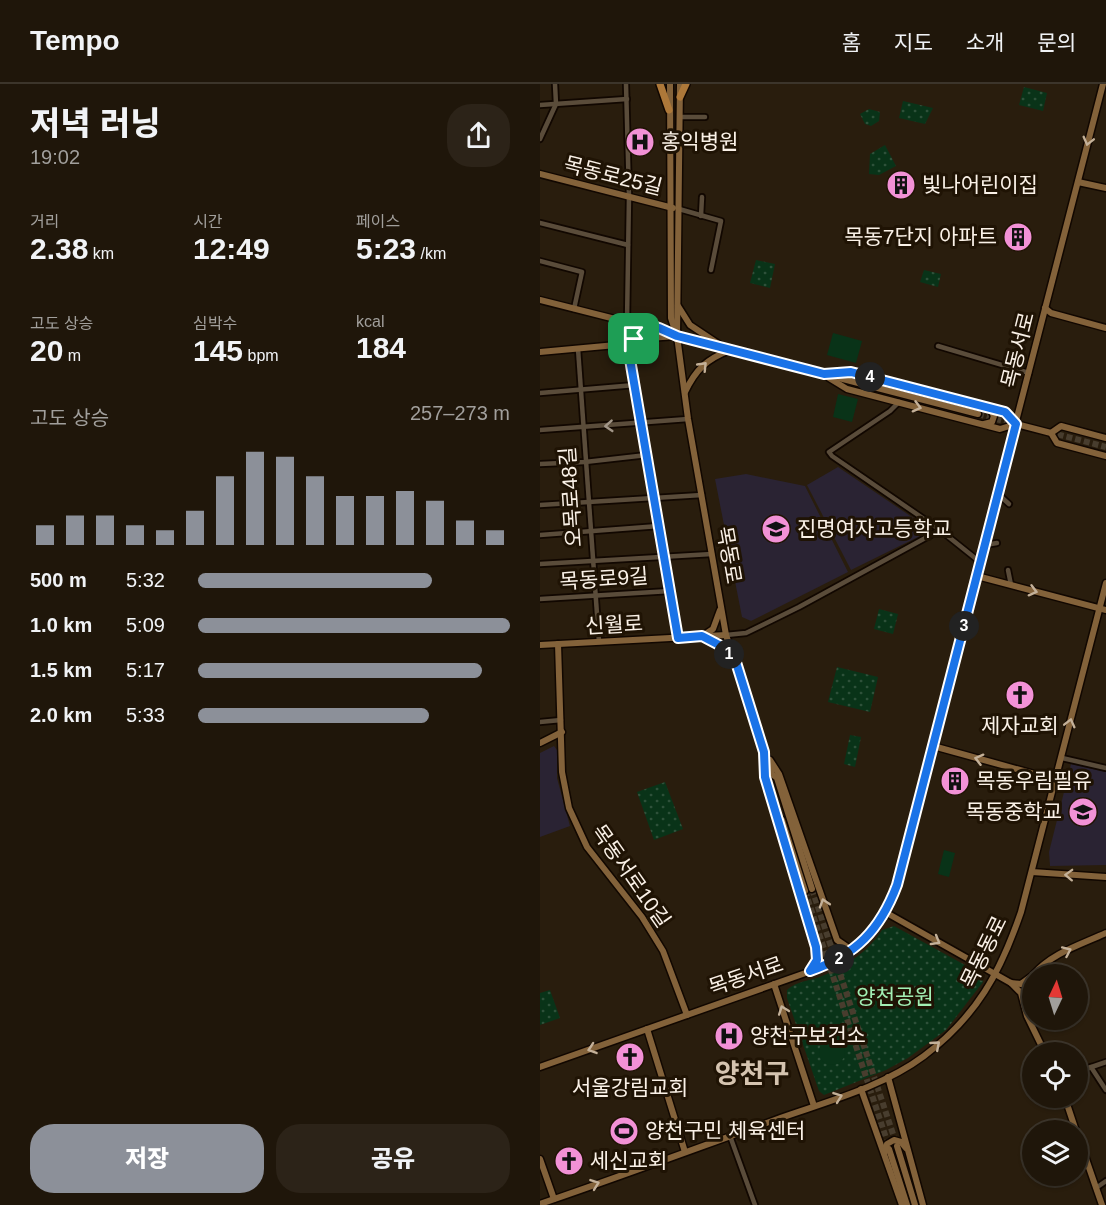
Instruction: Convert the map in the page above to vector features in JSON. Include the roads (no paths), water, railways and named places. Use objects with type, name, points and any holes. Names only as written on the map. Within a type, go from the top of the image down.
[{"type":"main road","points":[[660,84],[669,110]]},
{"type":"main road","name":"목동로","points":[[670,84],[677,336],[688,419],[726,635],[771,774],[770,781],[805,891]]},
{"type":"main road","name":"목동로","points":[[677,336],[671,318],[680,84]]},
{"type":"main road","points":[[680,97],[686,84]]},
{"type":"main road","name":"목동서로","points":[[540,1067],[831,964],[853,951],[885,912],[897,885],[1103,84]]},
{"type":"main road","name":"목동로25길","points":[[540,174],[675,208]]},
{"type":"main road","points":[[1078,182],[1106,188]]},
{"type":"main road","points":[[540,300],[627,322],[640,329],[640,332],[630,340]]},
{"type":"main road","points":[[676,302],[690,325],[726,349]]},
{"type":"main road","points":[[1045,308],[1051,313],[1106,328]]},
{"type":"main road","points":[[627,322],[633,320],[677,336],[978,414]]},
{"type":"main road","points":[[540,352],[616,345],[630,340],[677,336]]},
{"type":"main road","points":[[685,392],[705,363],[726,349]]},
{"type":"main road","points":[[824,374],[851,372],[990,408],[1005,412],[1016,424]]},
{"type":"main road","points":[[824,374],[847,389],[1000,429],[1016,424],[1051,433],[1057,443],[1106,456]]},
{"type":"main road","points":[[983,424],[993,420],[990,408]]},
{"type":"main road","points":[[1051,433],[1061,426],[1106,438]]},
{"type":"main road","points":[[977,576],[1103,609]]},
{"type":"main road","name":"목동동로","points":[[540,1204],[861,1089],[888,1077],[924,1056],[969,1014],[989,988],[1010,945],[1103,609],[1106,583]]},
{"type":"main road","points":[[721,607],[713,629],[702,636],[721,646],[735,659]]},
{"type":"main road","name":"신월로","points":[[540,645],[726,635]]},
{"type":"main road","name":"목동서로10길","points":[[558,644],[564,785],[569,808],[587,847],[642,917],[663,951],[687,1015]]},
{"type":"main road","points":[[540,743],[562,732]]},
{"type":"main road","points":[[933,746],[1056,780]]},
{"type":"main road","points":[[764,752],[779,774],[837,940],[853,951]]},
{"type":"main road","points":[[764,752],[765,777],[816,947],[817,960],[810,971]]},
{"type":"main road","name":"목동로","points":[[771,774],[777,778],[812,889]]},
{"type":"main road","points":[[1032,872],[1106,877]]},
{"type":"main road","points":[[885,912],[995,975],[1011,983],[1022,983]]},
{"type":"main road","points":[[1043,964],[1053,957],[1106,933]]},
{"type":"main road","points":[[1011,983],[1022,998]]},
{"type":"main road","points":[[774,984],[814,1106]]},
{"type":"main road","points":[[647,1029],[686,1152]]},
{"type":"main road","points":[[888,1077],[923,1205]]},
{"type":"main road","points":[[861,1089],[902,1205]]},
{"type":"main road","points":[[885,1157],[886,1146],[891,1141],[899,1141],[908,1150]]},
{"type":"main road","points":[[897,1146],[915,1205]]},
{"type":"main road","points":[[890,1149],[908,1205]]},
{"type":"main road","points":[[540,1159],[554,1199]]},
{"type":"main road","points":[[1088,1164],[1102,1205]]},
{"type":"street","points":[[540,139],[556,104],[555,84]]},
{"type":"street","points":[[626,84],[629,196],[627,322]]},
{"type":"street","points":[[540,105],[627,99]]},
{"type":"street","points":[[680,117],[705,117]]},
{"type":"street","points":[[701,216],[702,197]]},
{"type":"street","points":[[675,208],[721,221],[711,270]]},
{"type":"street","points":[[540,223],[628,245]]},
{"type":"street","points":[[540,261],[582,272],[574,309]]},
{"type":"street","points":[[630,340],[646,455],[678,638]]},
{"type":"street","points":[[938,346],[1029,373]]},
{"type":"street","name":"오목로48길","points":[[578,349],[599,642]]},
{"type":"street","points":[[540,393],[635,385]]},
{"type":"street","points":[[898,402],[890,411],[829,452],[940,530],[980,562]]},
{"type":"street","points":[[540,430],[688,419]]},
{"type":"street","points":[[540,464],[585,462],[646,455]]},
{"type":"street","points":[[998,494],[1009,504]]},
{"type":"street","points":[[540,505],[702,495]]},
{"type":"street","points":[[540,535],[659,526]]},
{"type":"street","points":[[726,635],[746,633],[799,607],[940,530]]},
{"type":"street","points":[[984,545],[997,543]]},
{"type":"street","points":[[540,564],[712,554]]},
{"type":"street","points":[[1008,570],[1011,585]]},
{"type":"street","name":"목동로9길","points":[[540,600],[670,591]]},
{"type":"street","points":[[540,722],[561,720]]},
{"type":"street","points":[[1062,758],[1106,768]]},
{"type":"street","points":[[1106,1062],[1090,1067],[1106,1090]]},
{"type":"street","points":[[730,1136],[755,1205]]},
{"type":"street","points":[[1096,1188],[1106,1181]]},
{"type":"tunnel","points":[[978,414],[1018,425]]},
{"type":"tunnel","points":[[1049,432],[1106,447]]},
{"type":"tunnel","points":[[812,889],[896,1143]]},
{"type":"tunnel","points":[[805,891],[889,1147]]},
{"type":"place","name":"홍익병원","points":[[640,142]]},
{"type":"place","name":"빛나어린이집","points":[[901,185]]},
{"type":"place","name":"목동7단지 아파트","points":[[1018,237]]},
{"type":"place","name":"진명여자고등학교","points":[[776,529]]},
{"type":"place","name":"제자교회","points":[[1020,695]]},
{"type":"place","name":"목동우림필유","points":[[955,781]]},
{"type":"place","name":"목동중학교","points":[[1083,812]]},
{"type":"place","name":"양천구보건소","points":[[729,1036]]},
{"type":"place","name":"서울강림교회","points":[[630,1057]]},
{"type":"place","name":"양천구민 체육센터","points":[[624,1131]]},
{"type":"place","name":"세신교회","points":[[569,1161]]},
{"type":"district","name":"양천구","points":[[752,1074]]},
{"type":"park label","name":"양천공원","points":[[895,997]]}]
